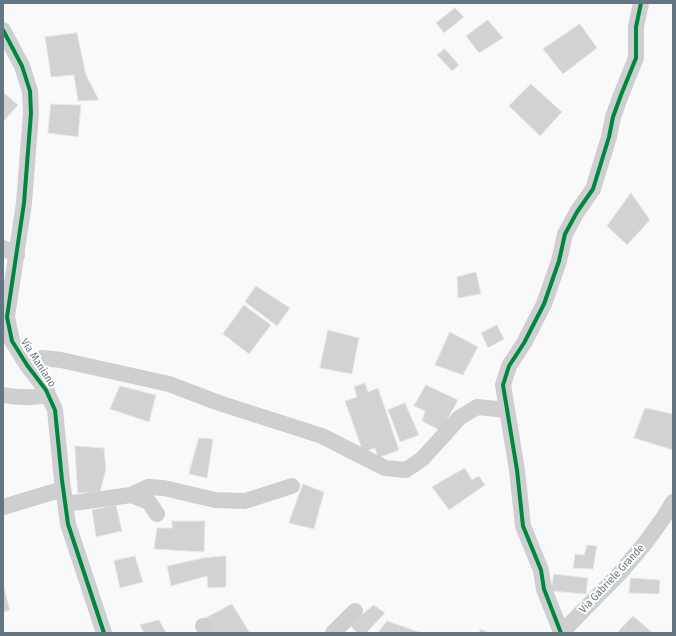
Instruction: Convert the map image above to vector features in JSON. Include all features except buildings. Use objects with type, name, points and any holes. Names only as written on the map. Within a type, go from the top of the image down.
[{"type":"street","points":[[561,633],[544,589],[541,570],[523,526],[517,470],[503,385],[508,366],[524,343],[544,304],[559,261],[565,234],[577,212],[593,189],[609,137],[613,117],[636,58],[636,27],[641,3]]},
{"type":"street","name":"Via Maniano","points":[[3,30],[22,66],[30,91],[31,113],[24,203],[10,251],[6,309],[7,318],[12,341],[27,365],[46,390],[55,410],[68,524],[104,633]]},
{"type":"street","points":[[27,365],[42,358],[61,360],[169,384],[219,403],[322,436],[385,468],[406,470],[422,460],[459,418],[477,407],[507,410]]},
{"type":"street","points":[[3,395],[25,398],[48,395]]},
{"type":"street","points":[[66,504],[131,495],[148,487],[164,488],[215,500],[245,501],[292,486]]},
{"type":"street","points":[[3,507],[63,489]]},
{"type":"street","points":[[131,495],[149,502],[157,514]]},
{"type":"street","name":"Via Gabriele Grande","points":[[561,633],[624,568],[646,542],[673,502]]},
{"type":"street","points":[[333,633],[355,611]]},
{"type":"cycle path","points":[[561,633],[544,589],[541,570],[523,526],[517,470],[503,385],[509,366],[524,343],[544,304],[559,261],[565,234],[577,212],[593,189],[609,137],[613,117],[636,58],[636,27],[641,3]]},
{"type":"cycle path","points":[[3,30],[22,66],[30,91],[31,113],[24,203],[7,317],[12,341],[27,365],[46,390],[55,410],[68,524],[104,633]]}]
